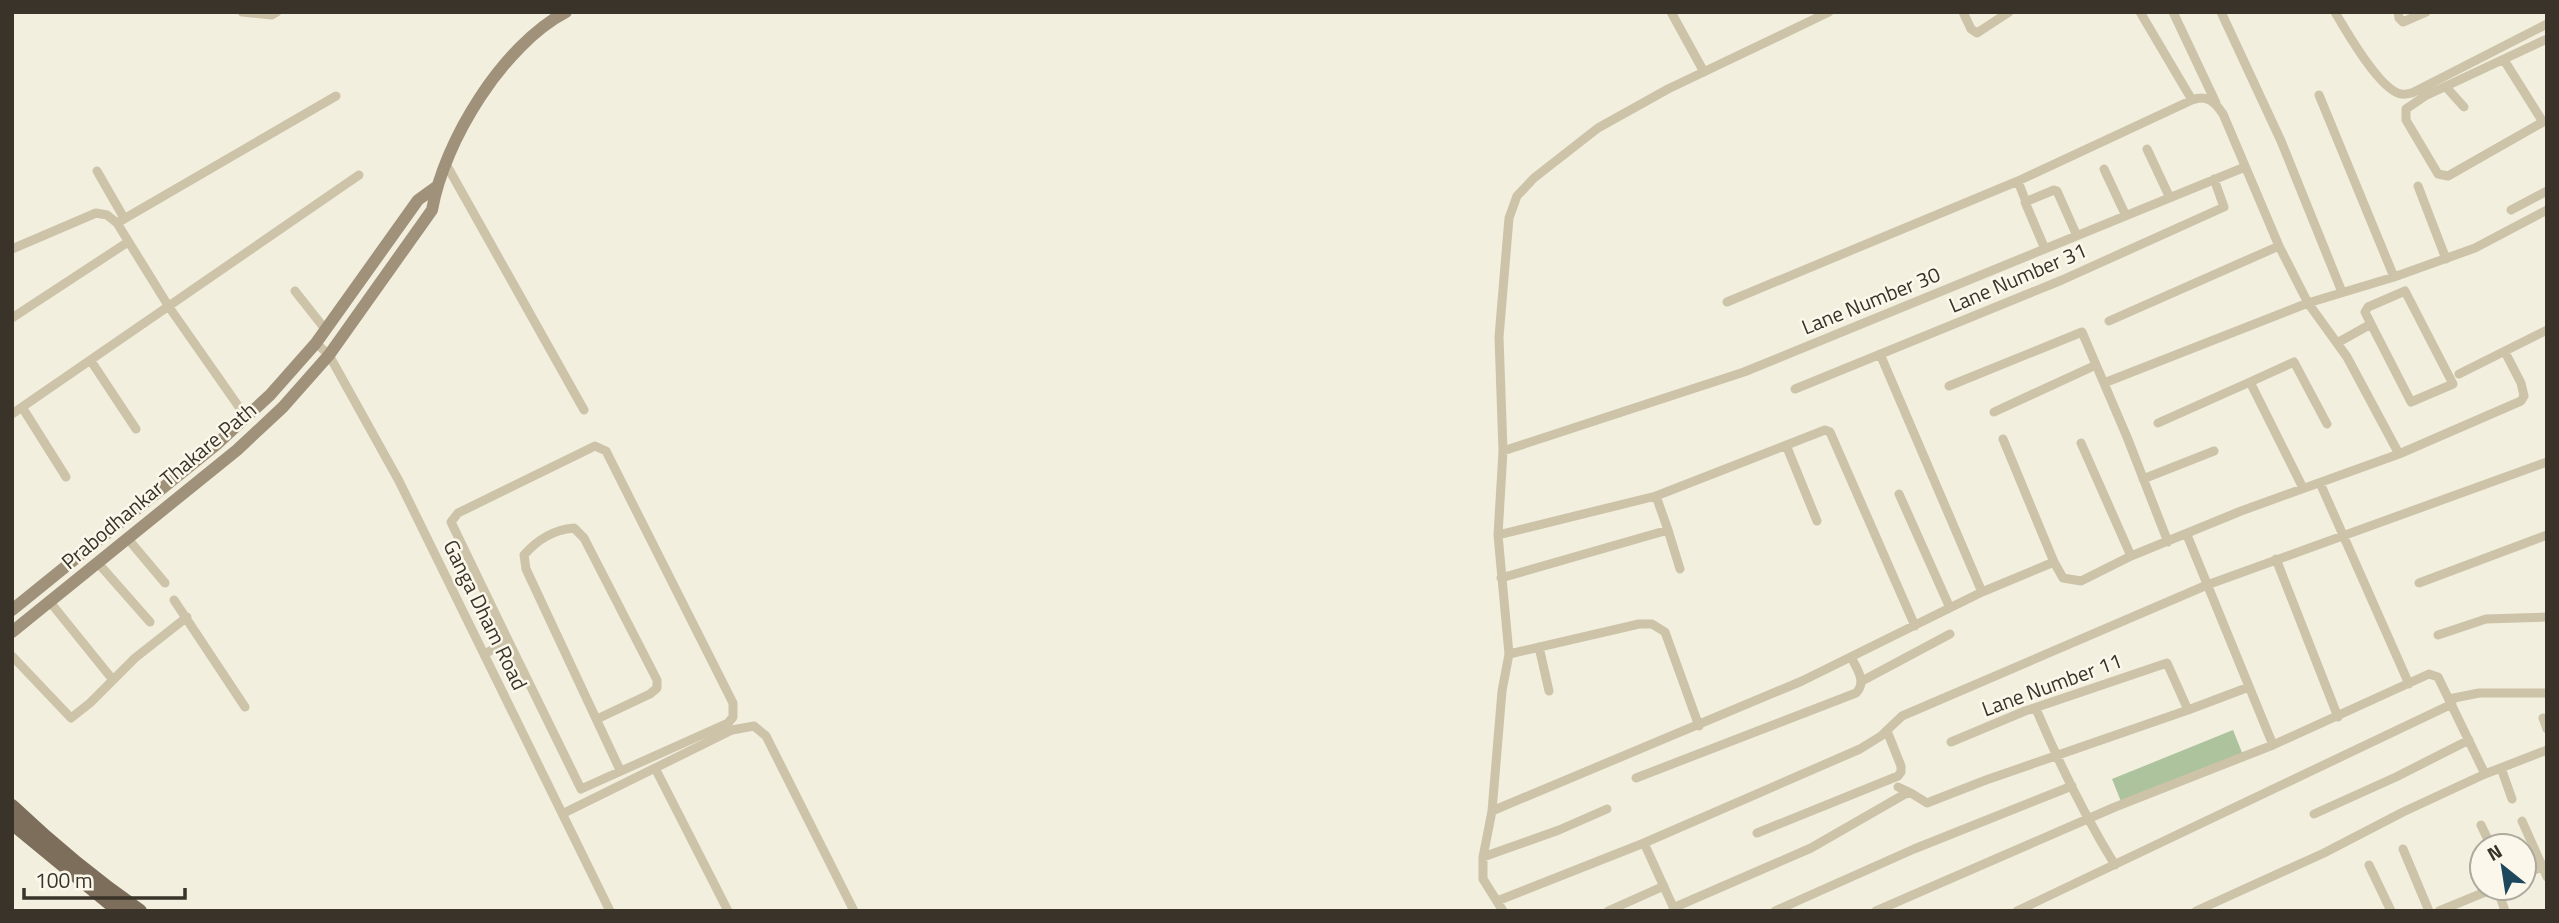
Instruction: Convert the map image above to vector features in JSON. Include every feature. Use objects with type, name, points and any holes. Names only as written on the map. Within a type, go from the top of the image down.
[{"type":"main road","name":"Prabodhankar Thakare Path","points":[[12,632],[237,450],[283,407],[329,355],[432,210],[436,187],[465,122],[492,81],[517,51],[566,12]]},
{"type":"main road","name":"Prabodhankar Thakare Path","points":[[12,610],[217,444],[270,395],[326,329],[418,200],[436,187]]},
{"type":"main road","points":[[12,806],[48,840],[139,911]]},
{"type":"main road","points":[[12,823],[119,911]]},
{"type":"street","points":[[242,12],[272,15],[277,12]]},
{"type":"street","points":[[1671,12],[1704,72]]},
{"type":"street","points":[[1503,911],[1483,879],[1483,857],[1492,811],[1502,691],[1509,654],[1498,535],[1503,451],[1499,337],[1508,218],[1517,196],[1534,178],[1598,128],[1668,89],[1829,12]]},
{"type":"street","points":[[1963,12],[1971,29],[1977,33],[2009,12]]},
{"type":"street","points":[[2140,12],[2192,100]]},
{"type":"street","points":[[2173,12],[2223,114],[2279,246],[2308,303],[2347,357],[2399,454]]},
{"type":"street","points":[[2221,12],[2281,141],[2342,292]]},
{"type":"street","points":[[2335,12],[2385,84],[2401,94],[2412,93],[2547,24]]},
{"type":"street","points":[[2398,12],[2403,22],[2426,12]]},
{"type":"street","points":[[2504,60],[2545,121],[2448,176],[2438,174],[2406,120],[2406,109],[2414,102],[2547,39]]},
{"type":"street","points":[[2446,87],[2464,107]]},
{"type":"street","points":[[2319,95],[2394,277]]},
{"type":"street","points":[[120,220],[336,96]]},
{"type":"street","points":[[1727,302],[2018,181],[2199,97],[2208,98],[2217,104]]},
{"type":"street","points":[[2147,149],[2170,198]]},
{"type":"street","points":[[446,164],[584,410]]},
{"type":"street","name":"Lane Number 30","points":[[1503,451],[1744,372],[2245,167]]},
{"type":"street","points":[[2104,169],[2126,216]]},
{"type":"street","points":[[97,171],[128,242],[169,307],[246,417]]},
{"type":"street","points":[[12,414],[359,175]]},
{"type":"street","name":"Lane Number 31","points":[[1795,388],[2062,280],[2224,207],[2214,179]]},
{"type":"street","points":[[2018,181],[2024,197]]},
{"type":"street","points":[[2418,186],[2446,259]]},
{"type":"street","points":[[2045,249],[2025,202],[2054,190],[2057,191],[2077,236]]},
{"type":"street","points":[[2511,211],[2547,191]]},
{"type":"street","points":[[2104,383],[2308,303],[2394,277],[2475,248],[2547,210]]},
{"type":"street","points":[[12,249],[96,213],[120,220]]},
{"type":"street","points":[[12,318],[128,242]]},
{"type":"street","points":[[2109,321],[2279,246]]},
{"type":"street","points":[[295,290],[326,329]]},
{"type":"street","points":[[2405,291],[2453,384],[2412,402],[2371,324],[2365,312],[2368,307],[2405,291]]},
{"type":"street","points":[[2337,343],[2371,324]]},
{"type":"street","points":[[2459,374],[2547,330]]},
{"type":"street","points":[[1949,386],[2082,332],[2168,542]]},
{"type":"street","name":"Ganga Dham Road","points":[[316,342],[329,355],[399,481],[610,911]]},
{"type":"street","points":[[2003,439],[2054,562],[2063,578],[2081,581],[2131,556],[2303,488],[2399,454],[2521,401],[2524,396],[2522,383],[2505,352]]},
{"type":"street","points":[[1880,355],[1982,593]]},
{"type":"street","points":[[91,361],[136,429]]},
{"type":"street","points":[[2158,424],[2294,362],[2327,424]]},
{"type":"street","points":[[1994,412],[2096,365]]},
{"type":"street","points":[[2250,382],[2303,488]]},
{"type":"street","points":[[22,407],[66,478]]},
{"type":"street","points":[[1498,535],[1656,496],[1825,430],[1830,432],[1915,626]]},
{"type":"street","points":[[2081,443],[2131,556]]},
{"type":"street","points":[[1786,445],[1817,521]]},
{"type":"street","points":[[595,446],[606,451],[733,703],[733,717],[728,723],[581,789],[508,640],[451,522],[457,513],[595,446]]},
{"type":"street","points":[[2143,479],[2214,451]]},
{"type":"street","points":[[1497,901],[1644,843],[1860,749],[1887,731],[1902,716],[2207,585],[2547,463]]},
{"type":"street","points":[[2320,483],[2409,684]]},
{"type":"street","points":[[1899,494],[1950,608]]},
{"type":"street","points":[[1656,496],[1680,569]]},
{"type":"street","points":[[597,719],[650,694],[657,688],[657,680],[584,538],[574,527],[560,529],[536,541],[524,555],[526,569],[620,770]]},
{"type":"street","points":[[1502,578],[1668,530]]},
{"type":"street","points":[[2187,535],[2273,745]]},
{"type":"street","points":[[2419,583],[2547,535]]},
{"type":"street","points":[[128,539],[165,583]]},
{"type":"street","points":[[2276,559],[2338,717]]},
{"type":"street","points":[[1492,811],[1802,681],[1950,608],[2054,562]]},
{"type":"street","points":[[97,564],[150,622]]},
{"type":"street","points":[[174,600],[245,706]]},
{"type":"street","points":[[50,602],[113,680]]},
{"type":"street","points":[[12,656],[71,718],[135,658],[187,617]]},
{"type":"street","points":[[2438,635],[2486,619],[2547,617]]},
{"type":"street","points":[[1509,654],[1639,624],[1652,624],[1665,632],[1699,726]]},
{"type":"street","points":[[1862,681],[1951,634]]},
{"type":"street","points":[[485,654],[508,640]]},
{"type":"street","points":[[1539,647],[1549,691]]},
{"type":"street","points":[[1636,778],[1848,697],[1860,688],[1862,681],[1851,657]]},
{"type":"street","name":"Lane Number 11","points":[[1951,742],[2025,711],[2167,663],[2188,710]]},
{"type":"street","points":[[1876,911],[2115,807],[2273,745],[2429,674],[2438,677],[2485,774]]},
{"type":"street","points":[[1898,787],[1927,803],[2249,687]]},
{"type":"street","points":[[2017,911],[2450,701],[2479,693],[2547,694]]},
{"type":"street","points":[[2036,709],[2088,821],[2115,865]]},
{"type":"street","points":[[2543,718],[2547,729]]},
{"type":"street","points":[[564,813],[732,730],[754,726],[766,736],[854,911]]},
{"type":"street","points":[[1756,833],[1898,776],[1901,766],[1887,731]]},
{"type":"street","points":[[2314,814],[2469,740]]},
{"type":"street","points":[[2196,911],[2324,853],[2485,774],[2547,750]]},
{"type":"street","points":[[655,768],[728,911]]},
{"type":"street","points":[[2501,768],[2512,800]]},
{"type":"street","points":[[1775,911],[1914,849],[2072,786]]},
{"type":"street","points":[[1644,843],[1674,909],[1811,848],[1911,793]]},
{"type":"street","points":[[1483,857],[1608,809]]},
{"type":"street","points":[[2522,821],[2545,865],[2547,877]]},
{"type":"street","points":[[2481,825],[2484,832]]},
{"type":"street","points":[[2403,849],[2429,911]]},
{"type":"street","points":[[2369,865],[2391,911]]},
{"type":"street","points":[[1608,911],[1664,887]]},
{"type":"street","points":[[2439,911],[2468,899]]},
{"type":"green space","points":[[2233,730],[2243,755],[2122,804],[2112,779]]}]
